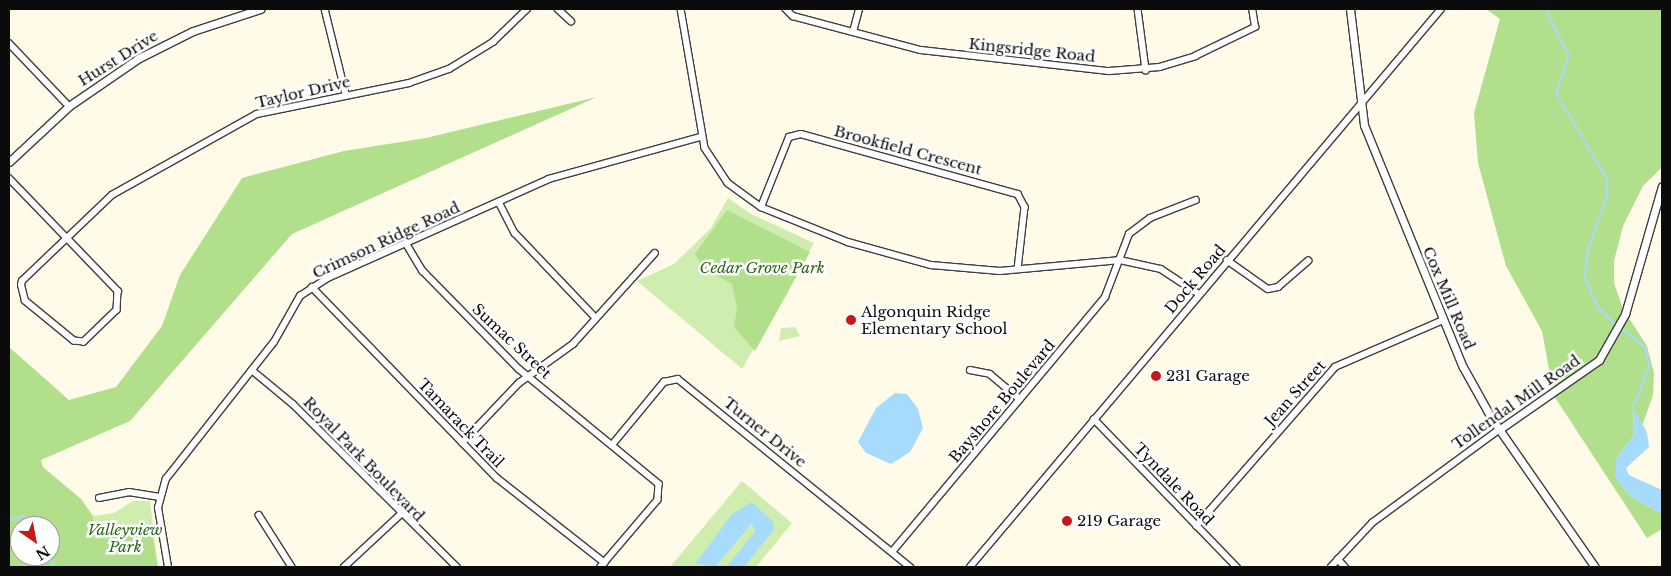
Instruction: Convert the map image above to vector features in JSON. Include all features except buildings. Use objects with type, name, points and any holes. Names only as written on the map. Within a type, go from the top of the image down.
[{"type":"street","name":"Hurst Drive","points":[[9,162],[69,106],[150,52],[260,9]]},
{"type":"street","points":[[325,9],[346,94]]},
{"type":"street","name":"Taylor Drive","points":[[67,238],[123,187],[231,126],[267,110],[409,83],[449,69],[493,42],[528,9]]},
{"type":"street","points":[[558,9],[571,21]]},
{"type":"street","points":[[681,9],[700,137],[722,177],[761,207],[848,242],[931,265],[1018,269],[1120,260],[1161,269],[1199,294]]},
{"type":"street","name":"Kingsridge Road","points":[[786,9],[793,16],[921,50],[1109,71],[1146,70],[1185,60],[1250,30],[1256,22],[1252,9]]},
{"type":"street","points":[[853,32],[859,9]]},
{"type":"street","points":[[1138,9],[1146,70]]},
{"type":"street","name":"Cox Mill Road","points":[[1350,9],[1363,104],[1373,150],[1443,320],[1472,386],[1595,567]]},
{"type":"street","name":"Dock Road","points":[[970,567],[1227,260],[1363,104],[1441,9]]},
{"type":"street","points":[[9,43],[69,106]]},
{"type":"street","name":"Brookfield Crescent","points":[[761,207],[789,137],[802,134],[1018,194],[1025,207],[1018,269]]},
{"type":"street","name":"Crimson Ridge Road","points":[[160,496],[177,462],[274,342],[294,304],[312,287],[406,243],[562,175],[700,137]]},
{"type":"street","points":[[9,178],[67,238],[121,297],[118,310],[84,342],[71,338],[25,301],[20,291],[22,282],[67,238]]},
{"type":"street","name":"Tollendal Mill Road","points":[[1331,567],[1372,523],[1500,429],[1599,360],[1624,314],[1662,186]]},
{"type":"street","name":"Bayshore Boulevard","points":[[892,552],[1105,298],[1135,228],[1196,200]]},
{"type":"street","points":[[499,202],[515,233],[596,318]]},
{"type":"street","name":"Sumac Street","points":[[406,243],[423,271],[528,376],[612,445]]},
{"type":"street","points":[[462,443],[528,376],[566,351],[655,253]]},
{"type":"street","points":[[1227,260],[1268,289],[1278,287],[1308,261]]},
{"type":"street","name":"Tamarack Trail","points":[[312,287],[503,484],[603,565]]},
{"type":"street","name":"Jean Street","points":[[1196,526],[1335,366],[1443,320]]},
{"type":"street","name":"Royal Park Boulevard","points":[[252,370],[293,404],[401,514],[457,567]]},
{"type":"street","points":[[970,370],[990,374],[1020,399]]},
{"type":"street","name":"Turner Drive","points":[[612,445],[664,382],[678,379],[910,567]]},
{"type":"street","name":"Tyndale Road","points":[[1094,419],[1237,567]]},
{"type":"street","points":[[603,565],[660,495],[655,480],[612,445]]},
{"type":"street","points":[[100,498],[129,492],[160,496],[168,567]]},
{"type":"street","points":[[344,567],[401,514]]},
{"type":"street","points":[[259,516],[292,567]]},
{"type":"street","points":[[1338,559],[1346,567]]},
{"type":"green space","points":[[1486,9],[1662,9],[1662,167],[1643,186],[1623,226],[1614,261],[1614,283],[1623,309],[1647,346],[1654,373],[1653,395],[1642,426],[1633,409],[1634,435],[1616,459],[1630,496],[1662,514],[1662,529],[1647,538],[1554,396],[1542,331],[1506,266],[1478,163],[1474,113],[1500,19]]},
{"type":"green space","points":[[597,97],[292,234],[130,421],[41,460],[43,467],[81,499],[93,516],[95,539],[152,534],[158,567],[9,567],[9,347],[69,400],[116,387],[162,326],[180,275],[242,178],[344,151],[426,138]]},
{"type":"green space","points":[[728,198],[751,214],[814,243],[742,369],[637,281],[674,264],[711,228]]},
{"type":"green space","name":"Cedar Grove Park","points":[[727,210],[810,252],[755,351],[734,327],[737,308],[732,284],[704,269],[695,254]]},
{"type":"green space","points":[[795,327],[800,336],[779,341],[781,328]]},
{"type":"green space","points":[[742,481],[792,523],[756,567],[670,567]]},
{"type":"green space","name":"Valleyview Park","points":[[133,501],[150,501],[158,567],[95,539],[93,516],[114,513]]},
{"type":"water","points":[[895,393],[907,394],[918,409],[923,428],[910,452],[891,464],[866,453],[858,442],[876,408]]},
{"type":"water","points":[[1633,408],[1647,432],[1649,447],[1626,468],[1629,475],[1662,490],[1662,514],[1630,496],[1616,479],[1616,459],[1634,435]]},
{"type":"water","points":[[752,502],[774,523],[773,531],[744,567],[726,567],[755,532],[752,523],[715,567],[696,563],[732,514]]},
{"type":"waterway","points":[[1545,9],[1569,56],[1556,93],[1607,179],[1607,197],[1588,248],[1585,278],[1598,307],[1616,325]]},
{"type":"waterway","points":[[1620,327],[1645,347],[1649,366],[1633,408]]},
{"type":"place","name":"Algonquin Ridge Elementary School","points":[[851,320]]},
{"type":"place","name":"231 Garage","points":[[1156,376]]},
{"type":"place","name":"219 Garage","points":[[1067,521]]}]
